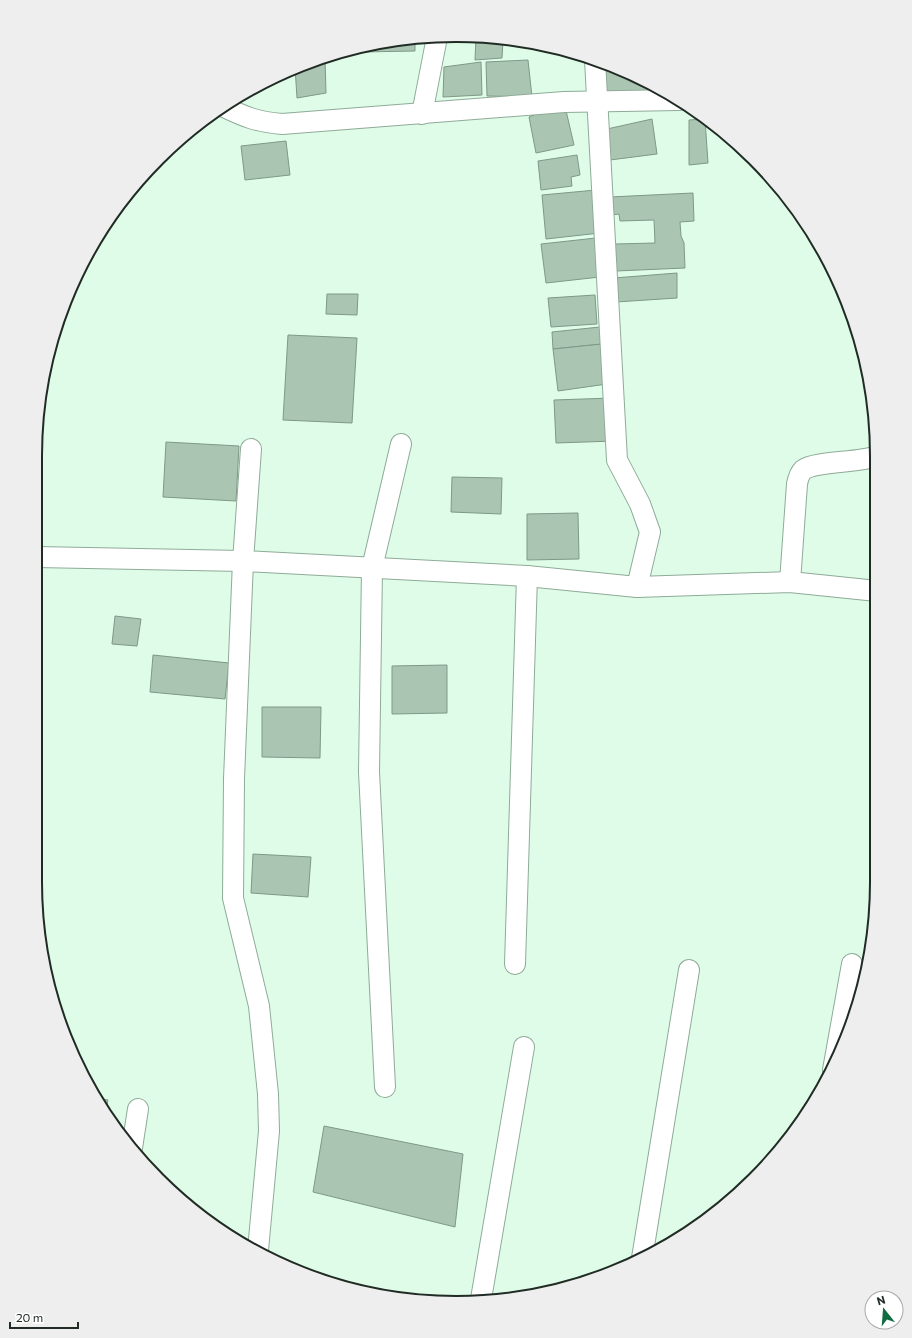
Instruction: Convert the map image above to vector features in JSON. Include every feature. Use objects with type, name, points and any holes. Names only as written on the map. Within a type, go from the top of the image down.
[{"type":"street","points":[[422,114],[435,43]]},
{"type":"street","points":[[595,67],[617,460],[640,504],[650,532],[637,587]]},
{"type":"street","points":[[230,110],[262,122],[282,124],[564,102],[668,100]]},
{"type":"street","points":[[385,1087],[369,772],[372,568],[402,444]]},
{"type":"street","points":[[252,449],[243,561],[234,779],[233,898],[259,1006],[268,1094],[269,1131],[258,1246]]},
{"type":"street","points":[[790,582],[797,484],[799,477],[804,470],[812,466],[870,458]]},
{"type":"street","points":[[42,557],[243,561],[527,576],[637,587],[790,582],[870,590]]},
{"type":"street","points":[[515,964],[527,576]]},
{"type":"street","points":[[839,1038],[852,964]]},
{"type":"street","points":[[643,1251],[689,970]]},
{"type":"street","points":[[482,1295],[524,1047]]},
{"type":"street","points":[[133,1140],[138,1109]]},
{"type":"building","points":[[476,43],[503,45],[502,58],[475,60]]},
{"type":"building","points":[[415,45],[415,51],[367,52]]},
{"type":"building","points":[[528,60],[532,97],[487,96],[486,62]]},
{"type":"building","points":[[481,62],[482,95],[443,97],[444,67]]},
{"type":"building","points":[[325,63],[326,93],[297,98],[296,75]]},
{"type":"building","points":[[600,69],[655,93],[602,97]]},
{"type":"building","points":[[564,102],[574,145],[536,153],[529,117]]},
{"type":"building","points":[[652,119],[657,154],[610,160],[607,129]]},
{"type":"building","points":[[689,120],[696,120],[705,126],[708,163],[689,165]]},
{"type":"building","points":[[286,141],[290,175],[245,180],[241,146]]},
{"type":"building","points":[[577,155],[580,175],[571,177],[572,186],[541,190],[538,161]]},
{"type":"building","points":[[596,190],[600,233],[546,239],[542,195]]},
{"type":"building","points":[[693,193],[694,221],[680,222],[681,236],[684,243],[685,268],[616,271],[615,244],[655,243],[654,220],[620,221],[619,214],[611,215],[610,197]]},
{"type":"building","points":[[596,238],[600,277],[546,283],[541,244]]},
{"type":"building","points":[[677,273],[677,298],[616,302],[614,278]]},
{"type":"building","points":[[327,294],[358,294],[357,315],[326,314]]},
{"type":"building","points":[[595,295],[597,324],[551,327],[548,298]]},
{"type":"building","points":[[600,327],[602,344],[553,349],[552,332]]},
{"type":"building","points":[[288,335],[357,338],[352,423],[283,420]]},
{"type":"building","points":[[602,344],[607,384],[558,391],[553,349]]},
{"type":"building","points":[[612,398],[614,441],[556,443],[554,400]]},
{"type":"building","points":[[166,442],[239,446],[236,501],[163,497]]},
{"type":"building","points":[[452,477],[502,478],[501,514],[451,512]]},
{"type":"building","points":[[578,513],[579,559],[527,560],[527,514]]},
{"type":"building","points":[[115,616],[141,619],[137,646],[112,644]]},
{"type":"building","points":[[153,655],[229,663],[225,699],[150,692]]},
{"type":"building","points":[[447,665],[447,713],[392,714],[392,666]]},
{"type":"building","points":[[262,707],[321,707],[320,758],[262,757]]},
{"type":"building","points":[[253,854],[311,857],[308,897],[251,893]]},
{"type":"building","points":[[324,1126],[463,1154],[455,1227],[313,1192]]}]
